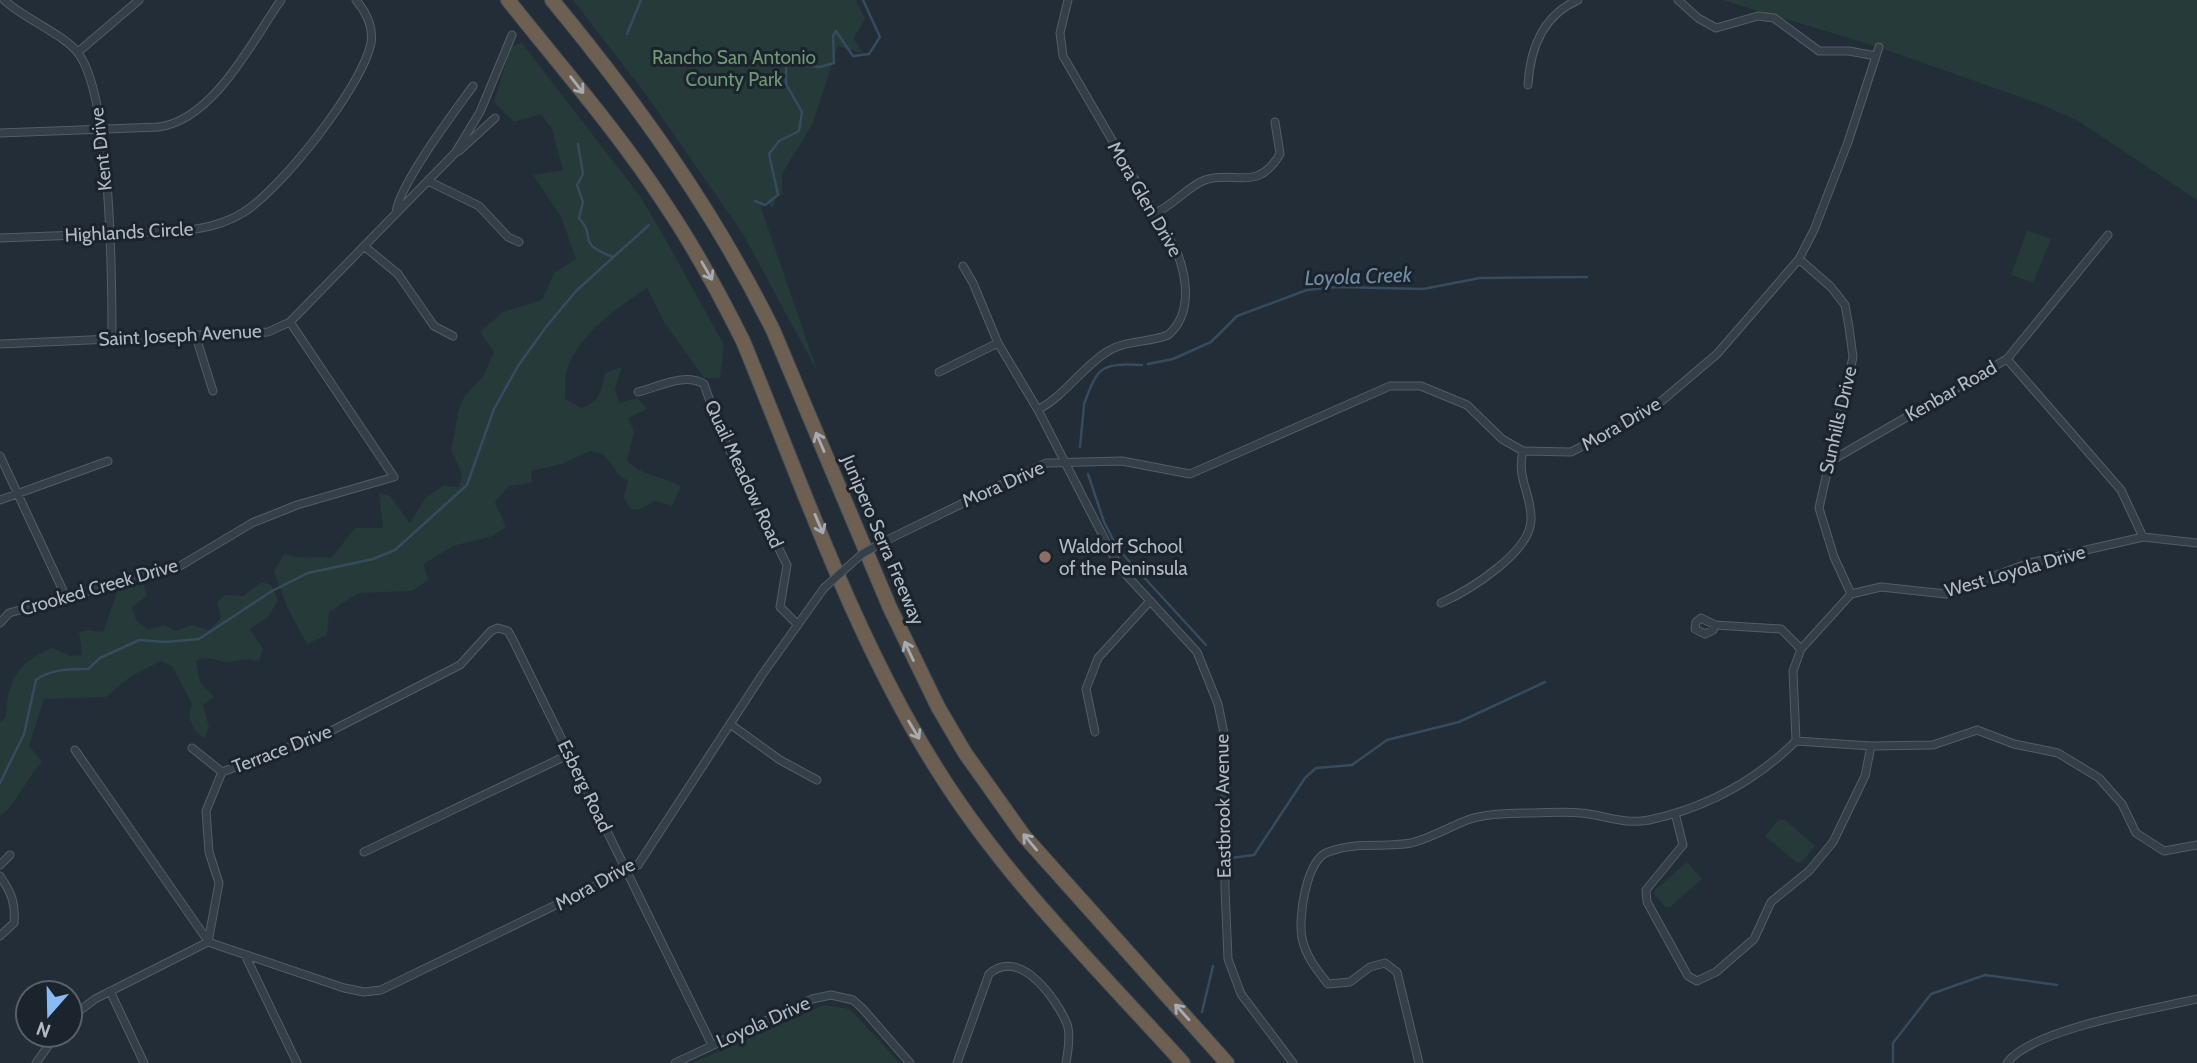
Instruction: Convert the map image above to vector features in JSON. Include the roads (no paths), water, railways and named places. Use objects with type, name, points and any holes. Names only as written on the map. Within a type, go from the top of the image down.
[{"type":"highway","points":[[510,3],[667,205],[718,292],[743,341],[883,673],[936,768],[999,856],[1183,1063]]},
{"type":"highway","name":"Junipero Serra Freeway","points":[[554,3],[663,141],[747,277],[773,330],[912,659],[965,752],[1024,836],[1227,1063]]},
{"type":"street","name":"Kent Drive","points":[[4,0],[78,52],[94,85],[101,130],[112,339]]},
{"type":"street","points":[[78,52],[139,0]]},
{"type":"street","points":[[0,133],[159,127],[189,117],[209,102],[281,0]]},
{"type":"street","name":"Highlands Circle","points":[[0,238],[211,227],[244,212],[279,183],[306,152],[364,65],[372,41],[368,15],[356,0]]},
{"type":"street","name":"Mora Glen Drive","points":[[1038,410],[1066,391],[1104,354],[1121,345],[1157,340],[1176,327],[1183,309],[1186,280],[1176,250],[1063,56],[1060,33],[1068,0]]},
{"type":"street","points":[[1528,85],[1534,45],[1560,8],[1578,0]]},
{"type":"street","points":[[1678,0],[1698,18],[1716,28],[1758,16],[1774,18],[1819,51],[1849,51],[1876,56]]},
{"type":"street","name":"Saint Joseph Avenue","points":[[0,344],[268,331],[290,322],[455,153],[480,112],[512,35]]},
{"type":"street","name":"Mora Drive","points":[[208,942],[344,988],[364,992],[381,990],[638,865],[730,724],[824,588],[862,554],[885,541],[1006,480],[1046,463],[1122,461],[1190,474],[1390,386],[1421,386],[1467,405],[1502,439],[1523,451],[1571,452],[1629,424],[1658,404],[1717,354],[1799,259],[1814,230],[1843,155],[1879,47]]},
{"type":"street","name":"Saint Joseph Avenue","points":[[396,214],[399,201],[413,177],[473,86]]},
{"type":"street","points":[[455,153],[479,135],[495,118]]},
{"type":"street","points":[[1153,214],[1205,180],[1244,179],[1266,171],[1279,155],[1275,122]]},
{"type":"street","points":[[428,181],[479,206],[508,237],[519,242]]},
{"type":"street","name":"Kenbar Road","points":[[1829,462],[2007,359],[2108,235]]},
{"type":"street","points":[[364,246],[398,274],[434,326],[453,336]]},
{"type":"street","name":"Sunhills Drive","points":[[1799,259],[1831,287],[1844,305],[1849,327],[1853,358],[1819,508],[1834,557],[1851,594]]},
{"type":"street","name":"Eastbrook Avenue","points":[[963,266],[998,343],[1038,410],[1119,567],[1196,652],[1218,704],[1226,738],[1224,889],[1228,959],[1241,994],[1293,1063]]},
{"type":"street","name":"Crooked Creek Drive","points":[[0,623],[9,613],[180,566],[252,523],[297,505],[394,477],[290,322]]},
{"type":"street","points":[[195,334],[213,391]]},
{"type":"street","points":[[939,372],[998,343]]},
{"type":"street","points":[[2007,359],[2121,490],[2143,537]]},
{"type":"street","name":"Quail Meadow Road","points":[[638,392],[684,379],[694,378],[704,384],[721,433],[787,565],[780,607],[797,625]]},
{"type":"street","points":[[1441,603],[1461,594],[1506,561],[1529,534],[1531,518],[1518,468],[1523,451]]},
{"type":"street","points":[[0,456],[65,597]]},
{"type":"street","points":[[0,500],[108,461]]},
{"type":"street","name":"West Loyola Drive","points":[[1851,594],[1881,587],[1946,594],[2029,563],[2143,537],[2197,543]]},
{"type":"street","points":[[1796,741],[1793,671],[1801,649],[1851,594]]},
{"type":"street","points":[[1095,732],[1086,689],[1098,658],[1150,601]]},
{"type":"street","points":[[1715,625],[1782,629],[1801,649]]},
{"type":"street","name":"Terrace Drive","points":[[208,942],[219,883],[209,852],[206,811],[222,772],[323,735],[460,665],[494,629],[508,631],[513,640]]},
{"type":"street","name":"Esberg Road","points":[[513,640],[712,1045]]},
{"type":"street","points":[[730,724],[780,760],[817,780]]},
{"type":"street","points":[[1419,1063],[1397,972],[1385,964],[1370,967],[1350,982],[1328,984],[1311,964],[1302,937],[1303,905],[1309,873],[1324,853],[1359,843],[1411,843],[1474,818],[1581,813],[1621,821],[1646,821],[1737,789],[1770,766],[1796,741],[1871,746],[1933,745],[1977,730],[2014,744],[2058,753],[2099,778],[2122,803],[2136,833],[2164,851],[2197,845]]},
{"type":"street","points":[[1675,813],[1683,845],[1646,890],[1647,902],[1689,976],[1698,981],[1716,972],[1754,939],[1771,902],[1808,871],[1833,842],[1865,776],[1871,746]]},
{"type":"street","points":[[192,748],[222,772]]},
{"type":"street","points":[[75,750],[208,942],[110,991],[84,1009]]},
{"type":"street","points":[[364,852],[570,754]]},
{"type":"street","points":[[0,865],[10,855]]},
{"type":"street","points":[[0,876],[11,893],[16,911],[14,923],[0,936]]},
{"type":"street","points":[[245,955],[297,1063]]},
{"type":"street","points":[[957,1063],[987,978],[994,970],[1003,968],[1034,976],[1046,989],[1068,1027],[1066,1063]]},
{"type":"street","points":[[110,991],[144,1063]]},
{"type":"street","name":"Loyola Drive","points":[[675,1063],[795,1006],[831,995],[853,1000],[862,1007],[910,1063]]},
{"type":"street","points":[[2007,1063],[2023,1048],[2051,1034],[2197,999]]},
{"type":"waterway","points":[[627,34],[641,0]]},
{"type":"waterway","points":[[755,201],[765,205],[778,195],[769,154],[779,141],[799,131],[802,112],[786,84],[786,64],[820,67],[834,63],[833,36],[836,31],[853,56],[869,54],[880,37],[863,0]]},
{"type":"waterway","points":[[578,144],[583,174],[577,185],[583,202],[579,218],[587,231],[590,244],[613,257]]},
{"type":"waterway","points":[[0,783],[24,734],[36,680],[42,676],[61,670],[88,669],[100,658],[139,640],[165,642],[199,639],[272,591],[308,573],[373,559],[395,550],[467,485],[494,409],[518,366],[546,327],[576,291],[649,225]]},
{"type":"waterway","name":"Loyola Creek","points":[[1148,364],[1173,359],[1211,342],[1237,316],[1307,290],[1337,287],[1423,289],[1480,278],[1587,277]]},
{"type":"waterway","name":"Loyola Creek","points":[[1084,404],[1093,382],[1103,370],[1109,366],[1142,365]]},
{"type":"waterway","name":"Loyola Creek","points":[[1080,447],[1084,406]]},
{"type":"waterway","name":"Loyola Creek","points":[[1088,474],[1104,522],[1118,549],[1206,645]]},
{"type":"waterway","points":[[1231,858],[1254,855],[1305,778],[1316,768],[1352,765],[1387,740],[1459,722],[1545,682]]},
{"type":"waterway","name":"Loyola Creek","points":[[1202,1012],[1213,966]]},
{"type":"waterway","points":[[1893,1063],[1893,1043],[1931,994],[1985,975],[2057,985]]},
{"type":"place","name":"Waldorf School of the Peninsula","points":[[1045,557]]},
{"type":"park label","name":"Rancho San Antonio County Park","points":[[734,68]]}]
